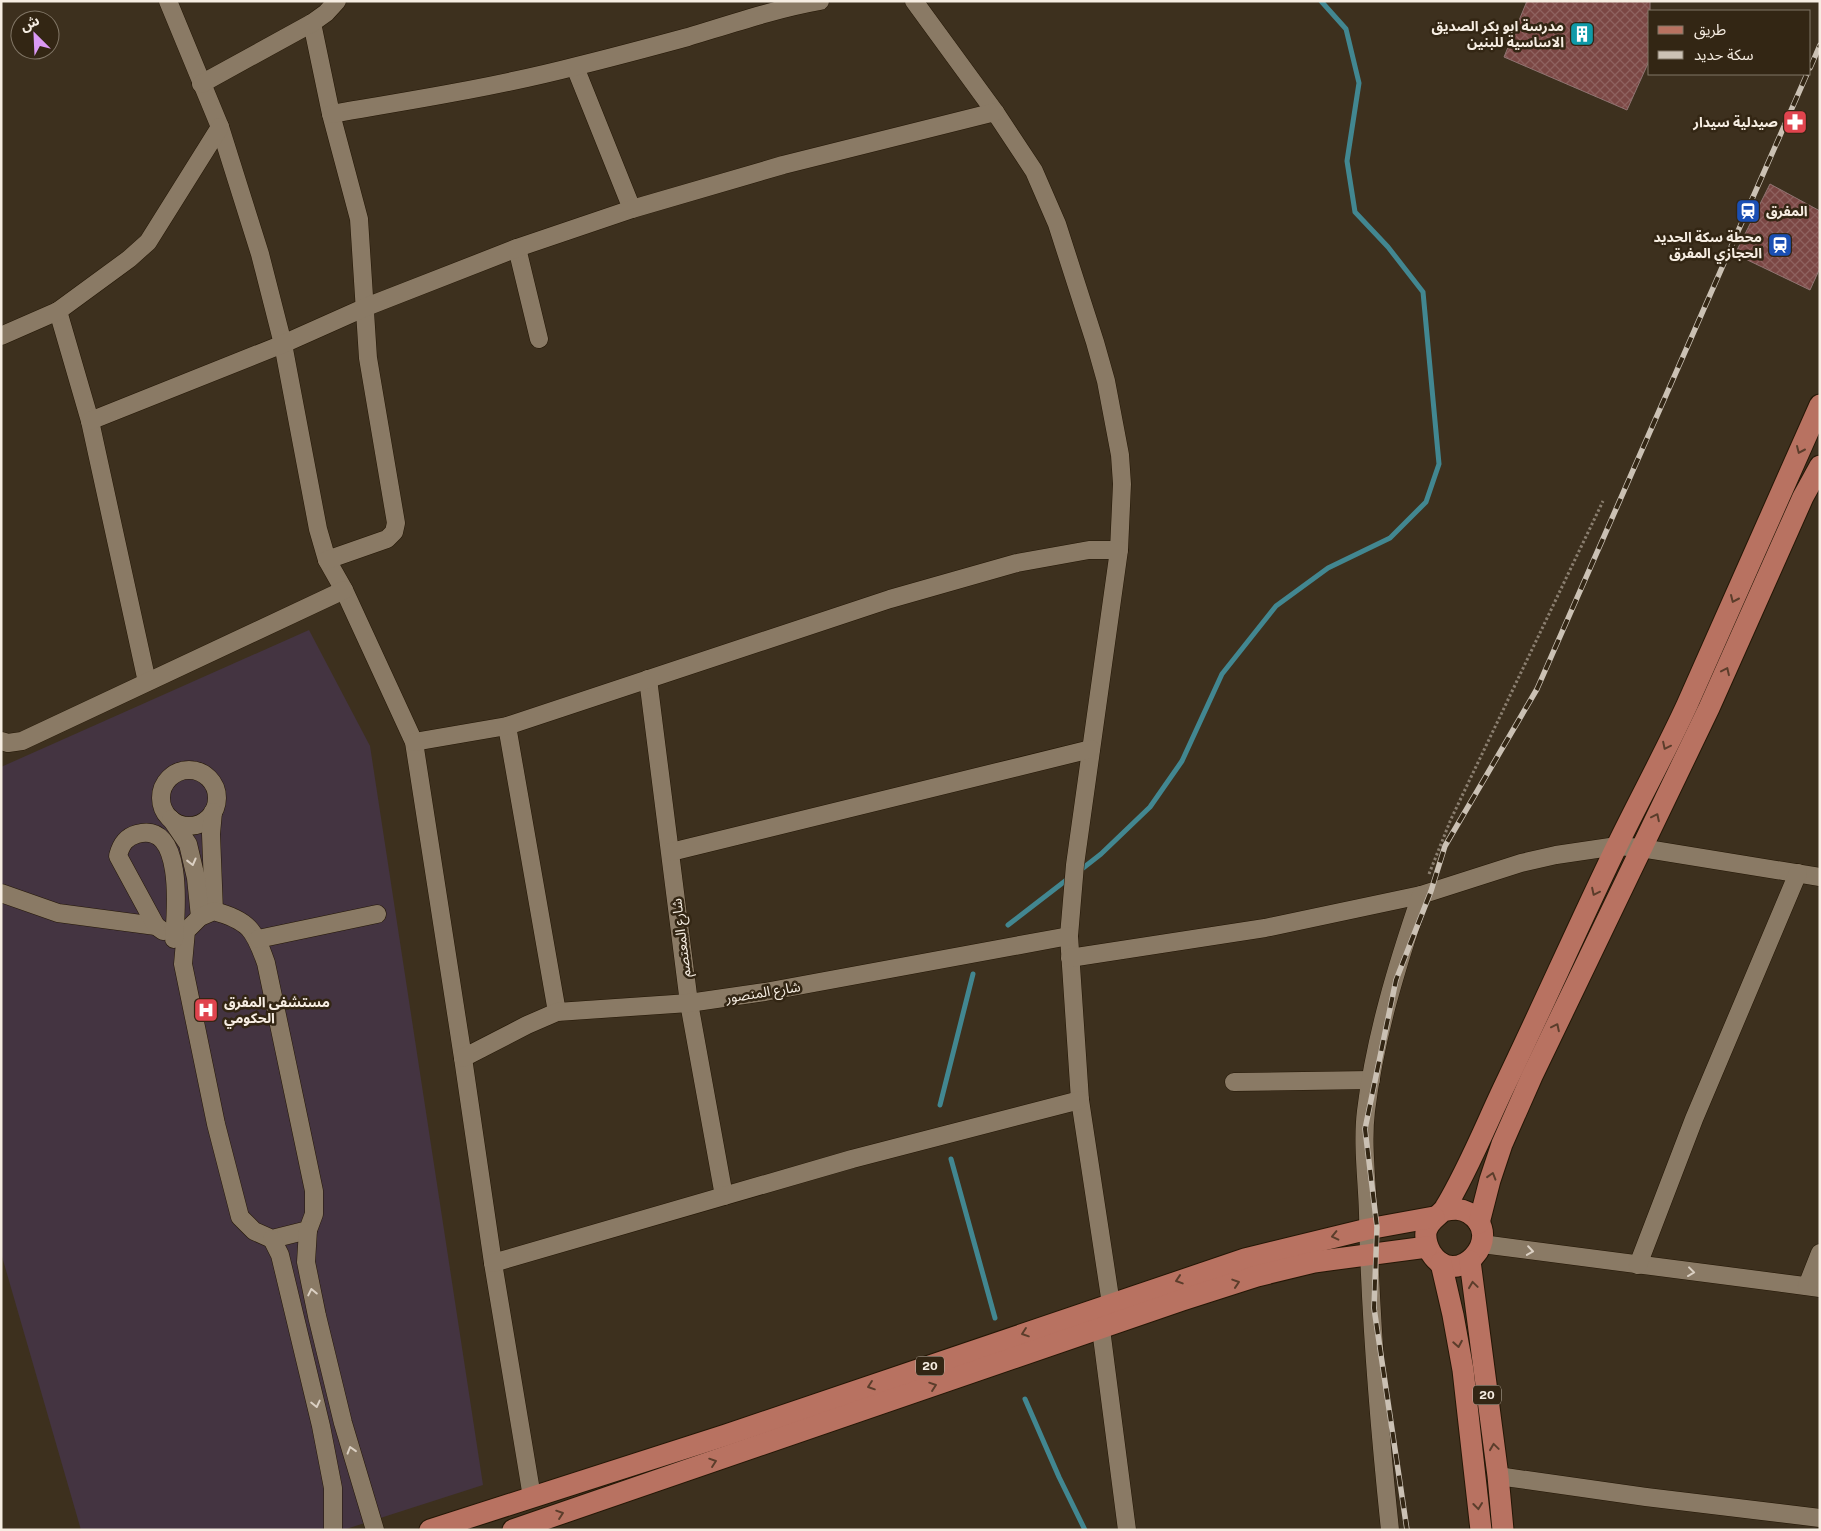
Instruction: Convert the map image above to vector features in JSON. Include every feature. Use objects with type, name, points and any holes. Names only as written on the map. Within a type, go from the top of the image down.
[{"type":"main road","points":[[1439,1214],[1472,1156],[1617,846],[1686,708],[1703,655],[1820,405]]},
{"type":"main road","points":[[1470,1261],[1478,1254],[1490,1180],[1502,1144],[1532,1076],[1730,663],[1803,496],[1820,466]]},
{"type":"main road","points":[[1783,486],[1803,496]]},
{"type":"main road","name":"20","points":[[430,1530],[726,1435],[1245,1259],[1368,1228],[1439,1214],[1453,1209],[1464,1210],[1472,1215],[1480,1234]]},
{"type":"main road","name":"20","points":[[1439,1214],[1426,1231],[1453,1315],[1463,1370],[1481,1530]]},
{"type":"main road","name":"20","points":[[526,1528],[1256,1276],[1314,1262],[1369,1255],[1434,1255],[1456,1266],[1470,1261],[1498,1476],[1503,1530]]},
{"type":"street","points":[[168,1],[220,127],[260,254],[283,344],[318,529],[328,560],[344,590],[414,742],[493,1263],[532,1497]]},
{"type":"street","points":[[201,84],[312,22],[326,13],[337,1]]},
{"type":"street","points":[[331,114],[444,95],[575,67],[688,37],[753,17],[820,1]]},
{"type":"street","points":[[914,1],[995,112],[1034,170],[1057,224],[1097,350],[1106,381],[1120,455],[1122,484],[1119,550],[1091,749],[1069,936],[1080,1100],[1111,1304]]},
{"type":"street","points":[[312,22],[331,114],[359,219],[368,358],[396,523],[394,532],[387,539],[328,560]]},
{"type":"street","points":[[575,67],[632,210]]},
{"type":"street","points":[[90,421],[283,344],[366,306],[516,248],[632,210],[783,165],[995,112]]},
{"type":"street","points":[[1,336],[58,311],[129,259],[148,242],[220,127]]},
{"type":"street","points":[[516,248],[539,339]]},
{"type":"street","points":[[58,311],[90,421],[147,682]]},
{"type":"street","points":[[414,742],[507,726],[890,599],[1017,563],[1089,550],[1119,550]]},
{"type":"street","points":[[1,741],[8,743],[22,741],[344,590]]},
{"type":"street","name":"شارع المعتصم","points":[[648,678],[689,1003],[724,1196]]},
{"type":"street","points":[[507,726],[557,1012]]},
{"type":"street","points":[[671,852],[1091,749]]},
{"type":"street","points":[[185,770],[195,770],[204,774],[211,780],[217,793],[212,834],[207,914],[188,844],[165,811],[162,802],[164,786],[170,778],[178,772],[185,770]]},
{"type":"street","points":[[171,819],[179,824],[195,825],[204,822],[214,812]]},
{"type":"street","points":[[174,939],[156,926],[118,856],[121,845],[128,838],[139,833],[151,833],[160,837],[169,850],[173,865],[177,900],[174,939],[183,964],[216,1124],[240,1217],[254,1230],[272,1239],[280,1255],[321,1426],[333,1488],[333,1530]]},
{"type":"street","points":[[1070,958],[1256,930],[1421,894],[1521,863],[1556,855],[1617,846],[1641,848],[1820,877]]},
{"type":"street","points":[[1638,1265],[1694,1119],[1798,873]]},
{"type":"street","points":[[1,893],[58,913],[156,926]]},
{"type":"street","points":[[1390,1530],[1382,1457],[1369,1255],[1365,1125],[1371,1080],[1387,1004],[1421,894]]},
{"type":"street","points":[[183,964],[186,931],[207,914],[230,916],[245,923],[258,939],[266,963],[314,1191],[314,1214],[308,1230],[306,1262],[343,1423],[375,1530]]},
{"type":"street","points":[[258,939],[377,914]]},
{"type":"street","name":"شارع المنصور","points":[[463,1058],[527,1025],[557,1012],[689,1003],[804,985],[1069,936]]},
{"type":"street","points":[[1234,1082],[1371,1080]]},
{"type":"street","points":[[493,1263],[907,1144],[1080,1100]]},
{"type":"street","points":[[272,1239],[308,1230]]},
{"type":"street","points":[[1480,1234],[1638,1265],[1814,1287],[1820,1253]]},
{"type":"street","points":[[1101,1328],[1127,1530]]},
{"type":"street","points":[[308,1371],[329,1364]]},
{"type":"street","points":[[333,1488],[360,1476]]},
{"type":"street","points":[[1498,1476],[1820,1518]]},
{"type":"path","points":[[1421,894],[1451,819],[1603,501]]},
{"type":"shaded area","name":"مستشفى المفرق الحكومي","points":[[309,630],[370,746],[483,1485],[343,1530],[81,1530],[1,1253],[1,767]]},
{"type":"building","name":"مدرسة ابو بكر الصديق الاساسية للبنين","points":[[1527,1],[1650,1],[1650,10],[1648,10],[1648,63],[1627,110],[1504,57]]},
{"type":"building","name":"محطة سكة الحديد الحجازي المفرق","points":[[1770,184],[1820,211],[1820,268],[1810,290],[1735,254]]},
{"type":"waterway","points":[[1078,872],[1101,854],[1150,807],[1182,761],[1222,674],[1276,606],[1328,568],[1390,538],[1426,502],[1439,464],[1423,292],[1388,247],[1355,212],[1347,161],[1359,83],[1346,29],[1321,1]]},
{"type":"waterway","points":[[1008,925],[1069,878]]},
{"type":"waterway","points":[[940,1105],[973,974]]},
{"type":"waterway","points":[[951,1159],[995,1318]]},
{"type":"waterway","points":[[1025,1399],[1059,1477],[1085,1530]]},
{"type":"railway","points":[[1811,66],[1820,45]]},
{"type":"railway","points":[[1407,1530],[1374,1308],[1377,1227],[1365,1129],[1396,980],[1431,891],[1445,846],[1537,689],[1807,75]]},
{"type":"place","name":"مدرسة ابو بكر الصديق الاساسية للبنين","points":[[1582,34]]},
{"type":"place","name":"صيدلية سيدار","points":[[1795,122]]},
{"type":"place","name":"المفرق","points":[[1748,211]]},
{"type":"place","name":"محطة سكة الحديد الحجازي المفرق","points":[[1780,245]]},
{"type":"place","name":"مستشفى المفرق الحكومي","points":[[206,1010]]}]
